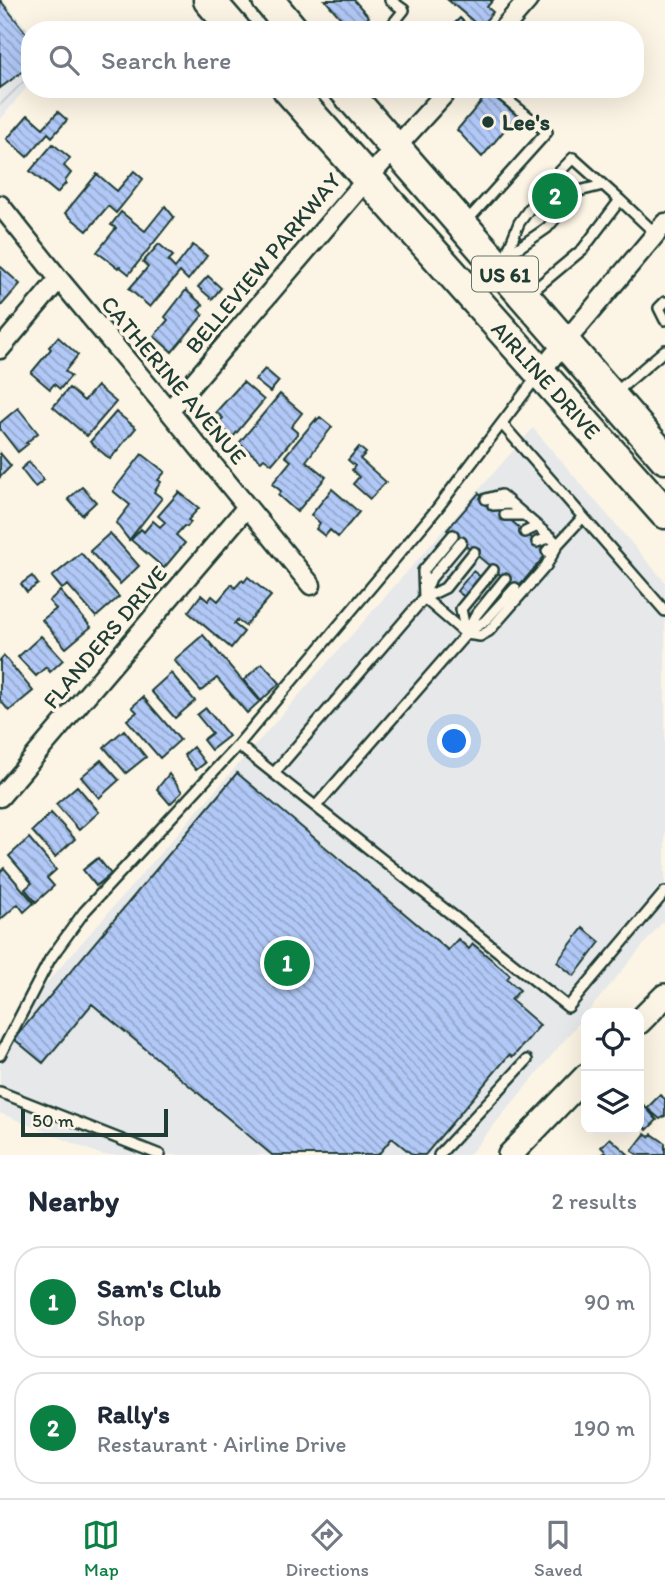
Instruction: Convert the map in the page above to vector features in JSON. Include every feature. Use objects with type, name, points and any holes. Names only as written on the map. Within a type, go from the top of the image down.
[{"type":"highway","points":[[271,1],[286,21]]},
{"type":"highway","name":"AIRLINE DRIVE","points":[[296,98],[665,513]]},
{"type":"highway","name":"AIRLINE DRIVE","points":[[352,98],[463,225],[503,263],[525,298],[665,458]]},
{"type":"street","points":[[510,21],[528,0]]},
{"type":"street","name":"BELLEVIEW PARKWAY","points":[[169,411],[367,179],[441,98]]},
{"type":"street","name":"CATHERINE AVENUE","points":[[0,205],[311,585]]},
{"type":"street","points":[[540,373],[660,229]]},
{"type":"street","points":[[0,349],[59,279]]},
{"type":"street","name":"FLANDERS DRIVE","points":[[0,797],[247,507]]},
{"type":"street","points":[[644,1017],[665,996]]},
{"type":"street","points":[[510,1155],[581,1081]]},
{"type":"lane","points":[[390,0],[404,10],[395,21]]},
{"type":"lane","points":[[463,225],[547,132],[505,98]]},
{"type":"lane","points":[[503,263],[519,223],[545,187],[572,158],[620,200],[660,229]]},
{"type":"lane","points":[[503,263],[547,229],[579,191],[603,185]]},
{"type":"lane","points":[[525,298],[583,249],[620,200]]},
{"type":"lane","points":[[665,302],[659,307],[665,320]]},
{"type":"lane","points":[[611,397],[665,350]]},
{"type":"lane","points":[[0,1055],[50,958],[84,912],[238,745],[436,510],[540,373]]},
{"type":"lane","points":[[502,424],[665,611]]},
{"type":"lane","points":[[489,502],[500,495],[555,540]]},
{"type":"lane","points":[[505,515],[524,515]]},
{"type":"lane","points":[[547,551],[555,540],[583,517]]},
{"type":"lane","points":[[525,532],[538,526]]},
{"type":"lane","points":[[453,535],[422,571],[424,598],[466,634],[480,636],[489,631],[546,566],[555,540]]},
{"type":"lane","points":[[537,542],[555,540]]},
{"type":"lane","points":[[274,773],[424,598],[431,578],[461,542]]},
{"type":"lane","points":[[424,598],[445,588],[474,552]]},
{"type":"lane","points":[[466,634],[461,608],[494,569]]},
{"type":"lane","points":[[316,806],[466,634],[476,615],[505,579]]},
{"type":"lane","points":[[466,634],[485,621],[515,588]]},
{"type":"lane","points":[[238,745],[568,1007],[665,892]]},
{"type":"lane","points":[[439,1155],[527,1060]]},
{"type":"lane","points":[[0,1092],[160,1155]]},
{"type":"shaded area","points":[[0,0],[3,0],[21,21],[21,94],[0,120]]},
{"type":"shaded area","points":[[533,428],[665,582],[665,919],[591,1008],[581,1008],[581,1020],[469,1155],[102,1155],[0,1113],[0,1036]]},
{"type":"building","points":[[0,0],[21,27],[21,73],[0,88]]},
{"type":"building","points":[[325,0],[354,0],[369,17],[364,21],[343,21]]},
{"type":"building","points":[[448,0],[493,0],[487,7],[493,12],[485,21],[473,21]]},
{"type":"building","name":"Lee's","points":[[484,98],[499,98],[518,114],[482,157],[457,130]]},
{"type":"building","points":[[58,112],[67,120],[52,137],[48,133],[27,157],[7,139],[28,115],[43,128]]},
{"type":"building","points":[[53,144],[70,158],[64,166],[71,173],[57,193],[30,171]]},
{"type":"building","points":[[134,171],[143,179],[129,197],[116,213],[108,206],[87,231],[65,213],[97,174],[117,191]]},
{"type":"building","points":[[565,174],[574,182],[541,218],[535,210]]},
{"type":"building","points":[[165,206],[174,217],[129,274],[97,252],[116,228],[111,225],[121,212],[145,231]]},
{"type":"building","points":[[159,244],[173,256],[168,261],[175,268],[193,245],[207,256],[188,280],[180,272],[150,307],[129,289],[148,267],[143,262]]},
{"type":"building","points":[[0,268],[20,284],[0,307]]},
{"type":"building","points":[[208,276],[221,288],[212,299],[198,287]]},
{"type":"building","points":[[186,290],[203,305],[198,310],[203,315],[172,352],[154,336],[168,320],[165,317]]},
{"type":"building","points":[[58,337],[78,355],[65,371],[71,376],[60,389],[54,384],[50,389],[31,373]]},
{"type":"building","points":[[265,369],[279,381],[270,392],[255,380]]},
{"type":"building","points":[[243,382],[264,400],[233,437],[217,424],[223,418],[216,412]]},
{"type":"building","points":[[97,386],[116,402],[87,436],[53,407],[69,388],[84,401]]},
{"type":"building","points":[[280,394],[302,413],[291,427],[298,433],[272,464],[264,458],[261,461],[239,443]]},
{"type":"building","points":[[18,408],[38,433],[18,452],[0,429],[0,423]]},
{"type":"building","points":[[116,412],[136,428],[110,459],[90,442]]},
{"type":"building","points":[[320,417],[332,427],[306,461],[326,477],[297,512],[278,495],[281,491],[272,484],[291,461],[285,456]]},
{"type":"building","points":[[359,447],[366,453],[360,459],[386,482],[370,499],[353,484],[359,477],[352,470],[355,466],[348,460]]},
{"type":"building","points":[[0,453],[11,466],[0,477]]},
{"type":"building","points":[[142,454],[165,472],[158,480],[161,482],[154,492],[162,498],[129,540],[116,523],[130,505],[113,491]]},
{"type":"building","points":[[29,462],[44,480],[35,487],[21,469]]},
{"type":"building","points":[[82,487],[96,502],[82,515],[68,499]]},
{"type":"building","points":[[332,489],[359,512],[338,537],[330,530],[325,536],[316,529],[320,523],[311,515]]},
{"type":"building","points":[[179,492],[199,508],[188,520],[191,522],[187,527],[184,526],[176,535],[185,543],[164,568],[131,540],[141,529],[144,532],[153,521],[160,527],[165,522],[158,516]]},
{"type":"building","points":[[479,493],[548,552],[517,589],[447,530]]},
{"type":"building","points":[[110,533],[139,566],[120,584],[90,551]]},
{"type":"building","points":[[81,553],[119,597],[96,617],[68,585],[62,589],[52,577]]},
{"type":"building","points":[[473,571],[482,578],[466,598],[457,591]]},
{"type":"building","points":[[32,576],[38,584],[27,592],[21,584]]},
{"type":"building","points":[[248,577],[271,596],[245,626],[237,620],[234,624],[244,632],[231,648],[188,612],[201,595],[208,601],[212,596],[218,601],[232,584],[235,588]]},
{"type":"building","points":[[60,591],[91,627],[66,648],[42,620],[56,609],[49,601]]},
{"type":"building","points":[[203,635],[260,701],[247,713],[217,678],[201,691],[174,660]]},
{"type":"building","points":[[41,636],[63,660],[50,672],[46,667],[36,676],[18,657]]},
{"type":"building","points":[[4,656],[33,691],[9,711],[0,700],[0,660]]},
{"type":"building","points":[[262,663],[280,683],[261,701],[244,680]]},
{"type":"building","points":[[171,673],[195,701],[175,718],[151,691]]},
{"type":"building","points":[[143,697],[180,740],[160,758],[127,720],[137,712],[132,707]]},
{"type":"building","points":[[206,708],[229,736],[211,750],[203,740],[212,733],[197,715]]},
{"type":"building","points":[[124,730],[146,757],[126,773],[104,747]]},
{"type":"building","points":[[193,747],[205,763],[196,770],[184,755]]},
{"type":"building","points":[[101,760],[119,780],[99,798],[81,777]]},
{"type":"building","points":[[237,773],[448,950],[458,939],[469,949],[473,944],[510,975],[507,979],[520,990],[511,1000],[540,1025],[513,1057],[509,1055],[425,1155],[413,1155],[392,1138],[378,1155],[272,1155],[92,1004],[43,1063],[14,1039]]},
{"type":"building","points":[[169,774],[182,792],[170,804],[157,789]]},
{"type":"building","points":[[77,786],[99,812],[79,830],[56,804]]},
{"type":"building","points":[[51,813],[75,839],[55,857],[32,831]]},
{"type":"building","points":[[29,838],[56,870],[47,878],[54,886],[36,902],[25,889],[32,883],[9,856]]},
{"type":"building","points":[[98,858],[111,874],[96,886],[83,870]]},
{"type":"building","points":[[4,868],[34,903],[24,912],[18,904],[0,920],[0,872]]},
{"type":"building","points":[[583,928],[600,942],[574,976],[557,962]]},
{"type":"building","points":[[660,1095],[665,1099],[665,1116],[660,1119],[647,1108]]},
{"type":"building","points":[[644,1106],[657,1120],[647,1130],[644,1127]]},
{"type":"building","points":[[645,1134],[649,1137],[652,1134],[665,1143],[665,1155],[638,1155],[632,1151]]},
{"type":"building","points":[[610,1138],[628,1154],[603,1154],[606,1152],[601,1147]]},
{"type":"place","name":"Lee's","points":[[488,122]]},
{"type":"place","name":"Rally's","points":[[555,196]]},
{"type":"place","name":"Sam's Club","points":[[287,963]]}]
